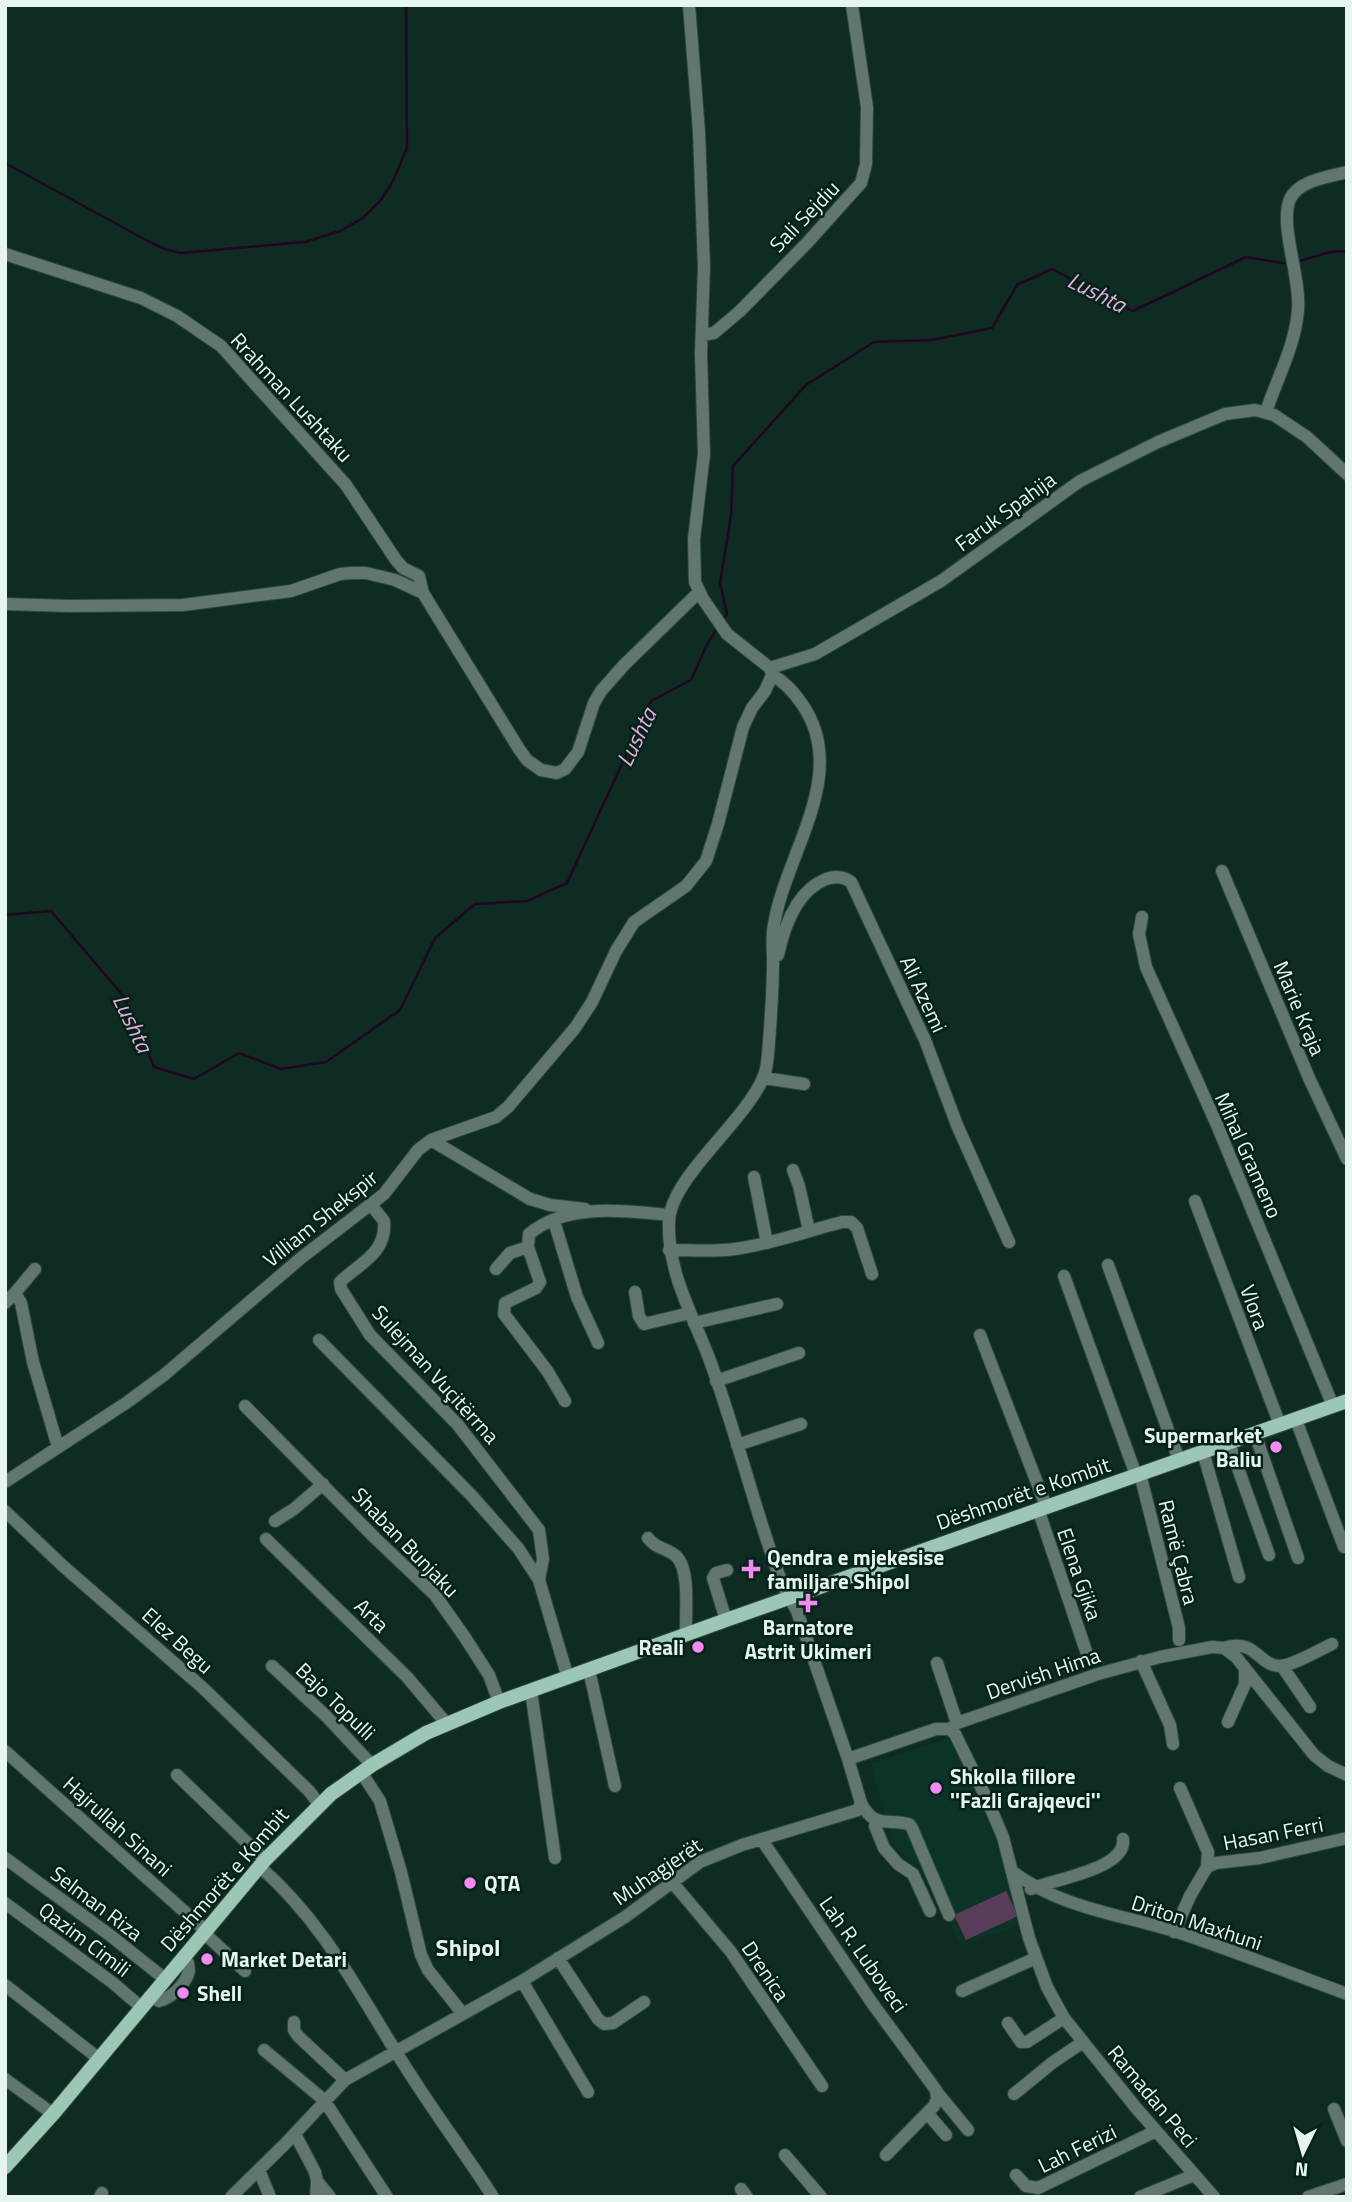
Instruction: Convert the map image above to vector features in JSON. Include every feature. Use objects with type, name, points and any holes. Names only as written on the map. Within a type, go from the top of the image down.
[{"type":"main road","name":"Dëshmorët e Kombit","points":[[6,2161],[53,2114],[262,1863],[319,1804],[367,1769],[446,1723],[726,1619],[1280,1425],[1343,1406]]},
{"type":"street","points":[[689,5],[702,208],[704,454],[694,539],[699,591],[727,634],[789,687],[808,712],[815,727],[820,759],[808,823],[775,914],[769,1038],[764,1078],[736,1119],[684,1183],[671,1206],[669,1250],[716,1381],[764,1532],[797,1612],[861,1804],[869,1817],[876,1821],[908,1824],[912,1828],[949,1914]]},
{"type":"street","name":"Sali Sejdiu","points":[[702,335],[714,333],[740,311],[861,183],[866,164],[867,107],[852,5]]},
{"type":"street","points":[[1347,172],[1306,184],[1296,190],[1291,198],[1288,207],[1290,255],[1297,274],[1299,295],[1288,358],[1266,412],[1292,425],[1347,474]]},
{"type":"street","name":"Rrahman Lushtaku","points":[[5,254],[141,298],[177,316],[221,346],[339,476],[402,568],[419,576],[423,593]]},
{"type":"street","name":"Faruk Spahija","points":[[771,671],[815,654],[930,587],[981,554],[1054,497],[1090,475],[1225,414],[1241,411],[1266,412]]},
{"type":"street","points":[[5,604],[69,606],[203,603],[291,591],[352,573],[395,579],[423,593],[519,749],[534,766],[548,773],[565,769],[573,761],[594,703],[611,679],[699,591]]},
{"type":"street","name":"Villiam Shekspir","points":[[5,1482],[153,1384],[301,1258],[372,1206],[389,1189],[418,1150],[431,1140],[496,1117],[508,1107],[575,1028],[592,1002],[634,922],[678,892],[706,861],[743,727],[752,708],[765,691],[771,671]]},
{"type":"street","name":"Marie Kraja","points":[[1222,871],[1298,1054],[1347,1159]]},
{"type":"street","name":"Ali Azemi","points":[[773,961],[789,919],[808,890],[818,883],[838,876],[851,882],[925,1041],[957,1125],[1009,1242]]},
{"type":"street","name":"Mihal Grameno","points":[[1142,917],[1139,934],[1152,982],[1343,1406]]},
{"type":"street","points":[[764,1078],[804,1084]]},
{"type":"street","points":[[431,1140],[530,1199],[589,1211]]},
{"type":"street","points":[[793,1170],[809,1231]]},
{"type":"street","points":[[754,1177],[767,1243]]},
{"type":"street","name":"Vlora","points":[[1195,1201],[1280,1425]]},
{"type":"street","name":"Sulejman Vuçitërrna","points":[[372,1206],[384,1221],[382,1244],[371,1257],[340,1282],[341,1289],[370,1335],[458,1425],[539,1530],[544,1559],[539,1580]]},
{"type":"street","points":[[565,1401],[548,1372],[504,1314],[505,1303],[536,1288],[540,1282],[528,1247],[529,1234],[554,1221],[589,1211],[669,1215]]},
{"type":"street","points":[[554,1221],[577,1297],[598,1343]]},
{"type":"street","points":[[669,1250],[717,1251],[767,1243],[851,1222],[857,1228],[872,1274]]},
{"type":"street","points":[[496,1269],[504,1257],[528,1247]]},
{"type":"street","points":[[1108,1265],[1179,1460]]},
{"type":"street","points":[[5,1303],[35,1269]]},
{"type":"street","name":"Dëshmorët e Kombit","points":[[1064,1276],[1138,1475]]},
{"type":"street","points":[[635,1292],[639,1316],[644,1324],[778,1304]]},
{"type":"street","points":[[15,1293],[21,1303],[33,1362],[58,1447]]},
{"type":"street","name":"Elena Gjika","points":[[980,1335],[1042,1508],[1086,1651]]},
{"type":"street","name":"Sulejman Vuçitërrna","points":[[319,1340],[472,1496],[518,1548],[539,1580],[568,1678]]},
{"type":"street","points":[[716,1381],[799,1353]]},
{"type":"street","name":"Shaban Bunjaku","points":[[245,1406],[435,1595],[489,1675],[499,1702]]},
{"type":"street","points":[[1296,1420],[1344,1547]]},
{"type":"street","points":[[737,1445],[801,1424]]},
{"type":"street","points":[[1255,1434],[1298,1558]]},
{"type":"street","points":[[1229,1443],[1269,1555]]},
{"type":"street","points":[[1203,1452],[1239,1577]]},
{"type":"street","name":"Ramë Çabra","points":[[1138,1475],[1155,1528],[1179,1628],[1179,1640]]},
{"type":"street","name":"Shaban Bunjaku","points":[[275,1521],[323,1484]]},
{"type":"street","name":"Elez Begu","points":[[5,1511],[63,1566],[203,1688],[309,1791],[319,1804]]},
{"type":"street","points":[[648,1538],[652,1545],[671,1553],[681,1562],[686,1635]]},
{"type":"street","name":"Arta","points":[[266,1539],[407,1677],[446,1723]]},
{"type":"street","points":[[726,1619],[713,1578],[716,1573],[727,1570]]},
{"type":"street","points":[[1282,1666],[1332,1644]]},
{"type":"street","name":"Dervish Hima","points":[[954,1726],[1141,1661],[1200,1647],[1247,1647],[1272,1664],[1282,1666],[1310,1707]]},
{"type":"street","points":[[1224,1648],[1245,1667],[1314,1755],[1328,1766],[1347,1775]]},
{"type":"street","points":[[1141,1661],[1170,1725],[1173,1744]]},
{"type":"street","points":[[848,1759],[936,1729],[954,1726],[937,1663]]},
{"type":"street","name":"Bajo Topulli","points":[[272,1666],[333,1723],[367,1769],[380,1801],[401,1872],[421,1955],[428,1970],[463,2014]]},
{"type":"street","points":[[1228,1722],[1245,1684],[1245,1667]]},
{"type":"street","points":[[589,1670],[615,1786]]},
{"type":"street","points":[[531,1691],[555,1858]]},
{"type":"street","name":"Ramadan Peci","points":[[954,1726],[1003,1837],[1028,1938],[1047,1986],[1064,2018],[1214,2197]]},
{"type":"street","name":"Hajrullah Sinani","points":[[5,1751],[245,1971]]},
{"type":"street","points":[[177,1775],[262,1863],[329,1943],[396,2052],[492,2197]]},
{"type":"street","name":"Hasan Ferri","points":[[1174,1932],[1207,1867],[1208,1852],[1180,1788]]},
{"type":"street","name":"Muhagjerët","points":[[232,2197],[345,2080],[522,1980],[625,1917],[700,1861],[851,1813],[858,1810],[861,1804]]},
{"type":"street","points":[[876,1821],[875,1826],[884,1848],[898,1864],[914,1874],[930,1911]]},
{"type":"street","name":"Hasan Ferri","points":[[1207,1867],[1347,1838]]},
{"type":"street","points":[[1018,1895],[1112,1861],[1121,1853],[1123,1839]]},
{"type":"street","name":"Lah R. Luboveci","points":[[762,1840],[859,1983],[936,2091],[968,2130]]},
{"type":"street","name":"Selman Riza","points":[[5,1858],[165,1979]]},
{"type":"street","name":"Driton Maxhuni","points":[[1013,1872],[1035,1887],[1071,1903],[1132,1918],[1347,1994]]},
{"type":"street","name":"Drenica","points":[[672,1882],[731,1952],[822,2087]]},
{"type":"street","name":"Qazim Cimili","points":[[5,1903],[113,1983],[145,2002]]},
{"type":"street","points":[[145,2002],[159,2001],[176,1992],[189,1970],[188,1963],[183,1958]]},
{"type":"street","points":[[558,1958],[604,2024],[612,2023],[644,2002]]},
{"type":"street","points":[[962,1991],[1036,1958]]},
{"type":"street","points":[[522,1980],[587,2092]]},
{"type":"street","points":[[5,1985],[97,2058]]},
{"type":"street","points":[[1008,2023],[1017,2039],[1027,2042],[1064,2018]]},
{"type":"street","points":[[294,2022],[294,2030],[298,2036],[345,2080]]},
{"type":"street","name":"Ramadan Peci","points":[[1014,2094],[1083,2042]]},
{"type":"street","points":[[264,2050],[324,2100],[387,2197]]},
{"type":"street","points":[[5,2079],[53,2114]]},
{"type":"street","points":[[886,2155],[928,2114],[937,2099],[936,2091]]},
{"type":"street","points":[[1334,2109],[1347,2141]]},
{"type":"street","points":[[928,2114],[946,2135]]},
{"type":"street","name":"Lah Ferizi","points":[[1016,2175],[1026,2186],[1038,2188],[1156,2131]]},
{"type":"street","points":[[295,2134],[315,2172],[316,2197]]},
{"type":"street","points":[[785,2155],[821,2197]]},
{"type":"street","points":[[259,2170],[270,2197]]},
{"type":"street","name":"Ramadan Peci","points":[[1140,2197],[1195,2175]]},
{"type":"street","points":[[317,2181],[330,2197]]},
{"type":"street","points":[[1308,2197],[1347,2184]]},
{"type":"shaded area","points":[[948,1738],[973,1785],[1003,1857],[1022,1924],[962,1946],[920,1868],[894,1845],[870,1764]]},
{"type":"shaded area","points":[[1006,1891],[1018,1916],[966,1940],[954,1915]]},
{"type":"waterway","points":[[5,163],[146,240],[180,253],[305,242],[340,231],[363,218],[381,200],[393,181],[407,148],[406,5]]},
{"type":"waterway","name":"Lushta","points":[[1296,262],[1330,252],[1347,251]]},
{"type":"waterway","name":"Lushta","points":[[722,621],[727,614],[720,583],[731,515],[733,466],[806,385],[874,342],[932,340],[992,328],[1017,285],[1052,269],[1133,311],[1246,257],[1289,264]]},
{"type":"waterway","name":"Lushta","points":[[5,915],[51,911],[125,998],[154,1067],[194,1079],[239,1053],[281,1069],[326,1062],[400,1010],[435,938],[475,904],[527,901],[567,883],[651,701],[691,680],[718,627]]},
{"type":"place","name":"Supermarket Baliu","points":[[1276,1447]]},
{"type":"place","name":"Qendra e mjekesise familjare Shipol","points":[[751,1569]]},
{"type":"place","name":"Barnatore Astrit Ukimeri","points":[[808,1603]]},
{"type":"place","name":"Reali","points":[[698,1647]]},
{"type":"place","name":"Shkolla fillore ''Fazli Grajqevci''","points":[[936,1788]]},
{"type":"place","name":"QTA","points":[[470,1883]]},
{"type":"place","name":"Market Detari","points":[[207,1959]]},
{"type":"place","name":"Shell","points":[[183,1993]]},
{"type":"district","name":"Shipol","points":[[468,1947]]}]
